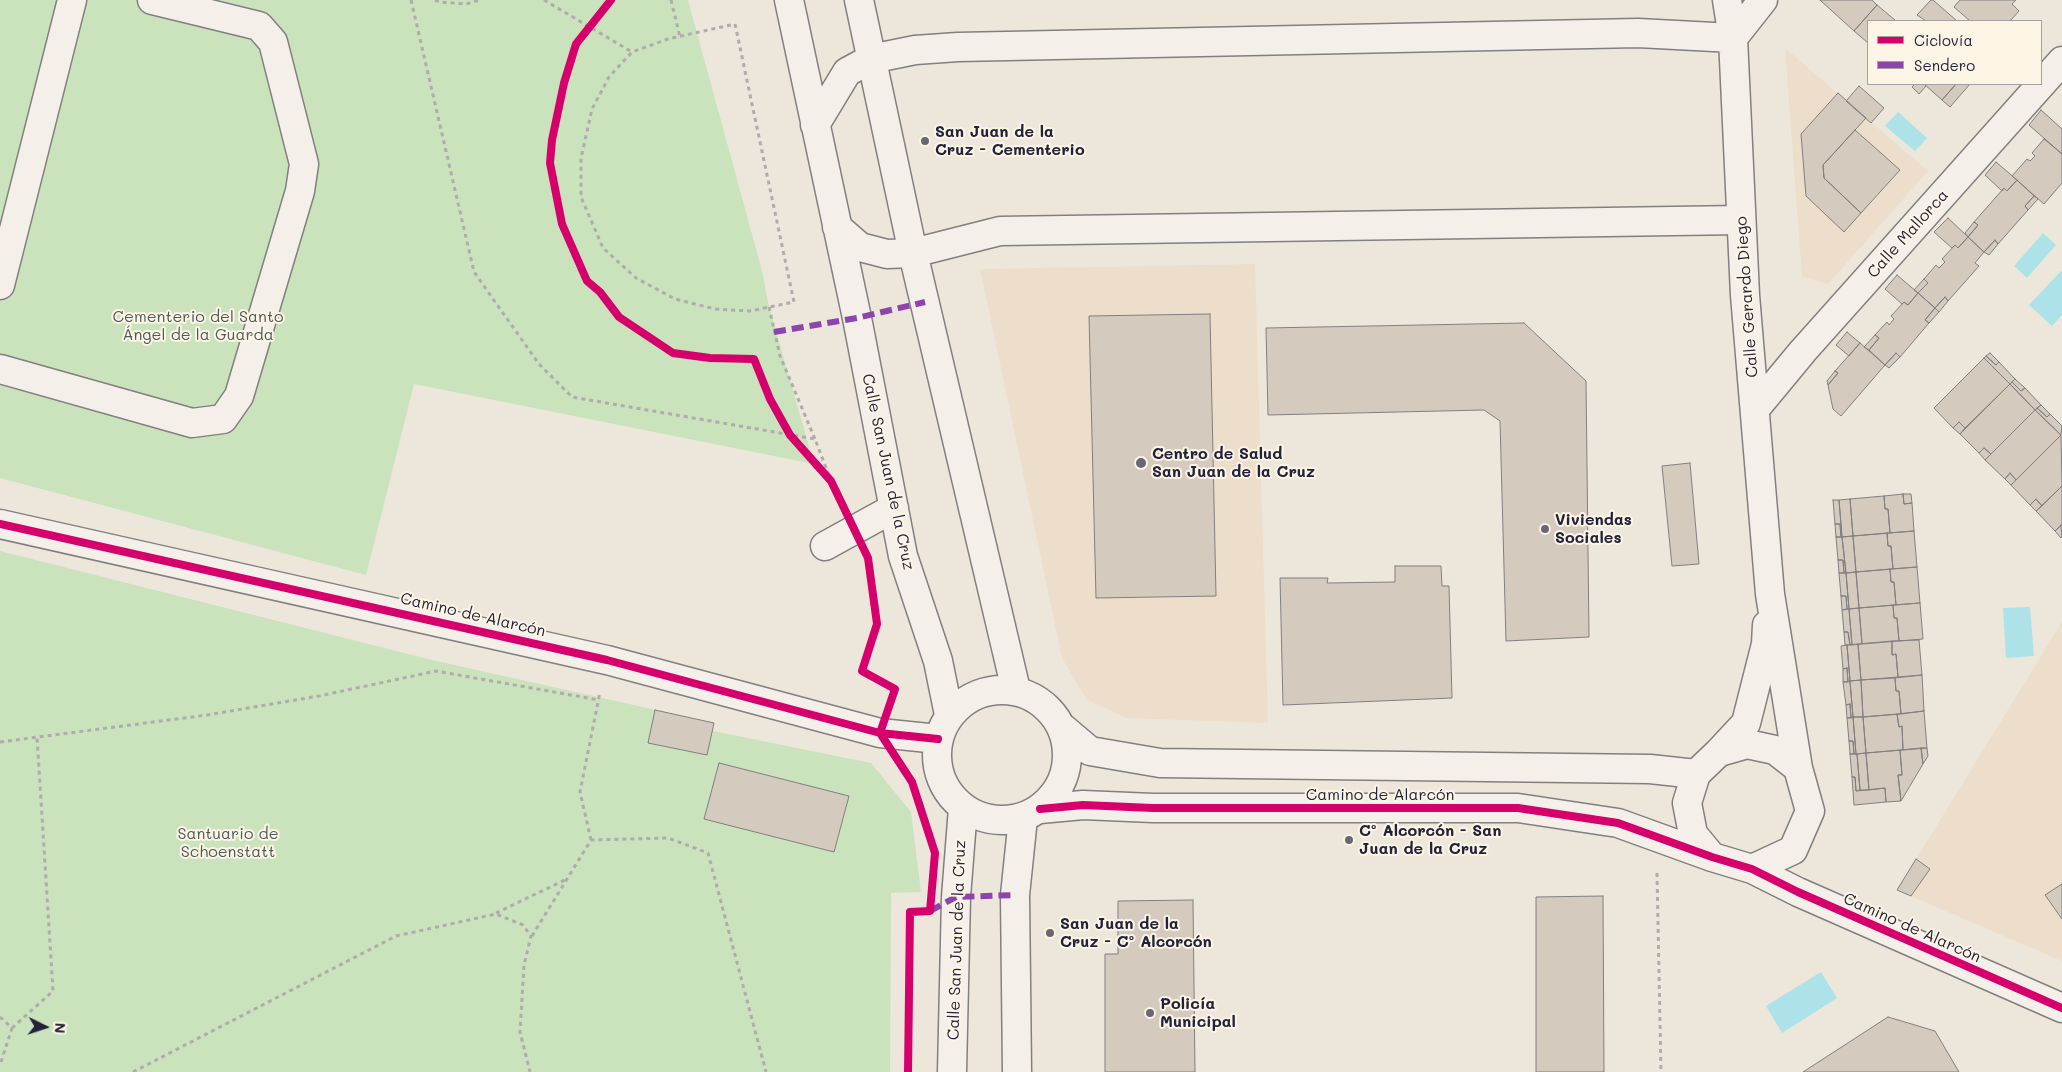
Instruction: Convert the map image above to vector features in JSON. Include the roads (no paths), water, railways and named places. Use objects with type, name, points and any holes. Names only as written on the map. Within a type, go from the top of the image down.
[{"type":"street","points":[[0,284],[72,0]]},
{"type":"street","points":[[0,369],[192,423],[223,419],[239,396],[300,191],[304,164],[273,42],[259,26],[152,0]]},
{"type":"street","name":"Calle San Juan de la Cruz","points":[[789,0],[903,556],[938,661],[944,727]]},
{"type":"street","points":[[859,0],[913,253],[1016,690]]},
{"type":"street","name":"Calle Gerardo Diego","points":[[1727,0],[1734,38],[1745,295],[1770,594],[1798,768]]},
{"type":"street","points":[[815,125],[846,72],[871,59],[915,50],[958,47],[1638,33],[1734,38],[1763,0]]},
{"type":"street","name":"Calle Mallorca","points":[[2042,83],[2062,61]]},
{"type":"street","name":"Calle Mallorca","points":[[1755,409],[1803,351],[2041,85]]},
{"type":"street","points":[[837,227],[860,247],[886,254],[913,253],[1000,231],[1741,220]]},
{"type":"street","points":[[825,546],[894,508]]},
{"type":"street","name":"Camino de Alarcón","points":[[0,524],[606,660],[880,733],[944,727]]},
{"type":"street","name":"Calle Gerardo Diego","points":[[1719,752],[1746,723],[1766,644],[1770,594]]},
{"type":"street","points":[[1017,1072],[1015,895],[1032,814],[1066,773],[1064,730],[1045,704],[1016,690],[979,692],[944,727],[940,777],[962,808],[991,820],[1032,814]]},
{"type":"street","name":"Camino de Alarcón","points":[[1064,730],[1090,751],[1160,763],[1650,770],[1696,774]]},
{"type":"street","points":[[1747,744],[1775,750],[1798,768],[1810,810],[1793,850],[1752,868],[1712,857],[1693,834],[1687,803],[1696,774],[1719,752],[1747,744]]},
{"type":"street","name":"Camino de Alarcón","points":[[1032,814],[1083,805],[1153,808],[1518,808],[1618,823],[1712,857]]},
{"type":"street","name":"Calle San Juan de la Cruz","points":[[952,1072],[956,897],[962,808]]},
{"type":"street","name":"Camino de Alarcón","points":[[1752,868],[1798,892],[2060,1013]]},
{"type":"water","points":[[1898,112],[1927,138],[1915,151],[1885,126]]},
{"type":"water","points":[[2043,233],[2056,245],[2027,278],[2014,266]]},
{"type":"water","points":[[2062,270],[2062,315],[2052,326],[2029,305]]},
{"type":"water","points":[[2030,607],[2034,656],[2006,658],[2003,608]]},
{"type":"water","points":[[1821,972],[1837,998],[1782,1033],[1766,1006]]},
{"type":"place","name":"San Juan de la Cruz - Cementerio","points":[[925,141]]},
{"type":"place","name":"Centro de Salud San Juan de la Cruz","points":[[1141,463]]},
{"type":"place","name":"Viviendas Sociales","points":[[1545,529]]},
{"type":"place","name":"Cº Alcorcón - San Juan de la Cruz","points":[[1349,840]]},
{"type":"place","name":"San Juan de la Cruz - Cº Alcorcón","points":[[1050,933]]},
{"type":"place","name":"Policía Municipal","points":[[1150,1013]]},
{"type":"park label","name":"Cementerio del Santo Ángel de la Guarda","points":[[198,326]]},
{"type":"park label","name":"Santuario de Schoenstatt","points":[[228,843]]}]
